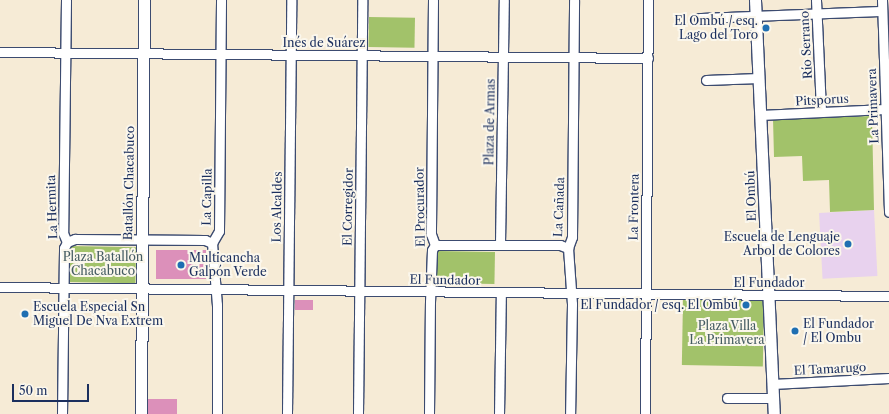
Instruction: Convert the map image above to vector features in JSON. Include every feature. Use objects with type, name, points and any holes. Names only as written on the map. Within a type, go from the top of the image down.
[{"type":"street","name":"La Hermita","points":[[62,414],[64,248],[67,242],[62,233],[66,0]]},
{"type":"street","name":"Batallón Chacabuco","points":[[141,414],[144,0]]},
{"type":"street","name":"La Capilla","points":[[217,414],[217,305],[214,289],[215,250],[212,243],[219,231],[221,0]]},
{"type":"street","name":"Los Alcaldes","points":[[287,414],[291,0]]},
{"type":"street","name":"El Corregidor","points":[[358,414],[362,0]]},
{"type":"street","name":"El Procurador","points":[[429,414],[432,250],[435,245],[431,234],[433,0]]},
{"type":"street","name":"Plaza de Armas","points":[[500,244],[504,0]]},
{"type":"street","name":"La Cañada","points":[[570,414],[570,293],[568,248],[572,237],[574,0]]},
{"type":"street","name":"La Frontera","points":[[645,414],[648,0]]},
{"type":"street","name":"El Ombú","points":[[755,0],[774,414]]},
{"type":"street","name":"Río Serrano","points":[[816,0],[821,112]]},
{"type":"street","name":"La Primavera","points":[[882,0],[889,212]]},
{"type":"street","points":[[699,18],[882,11]]},
{"type":"street","name":"Inés de Suárez","points":[[0,52],[648,58]]},
{"type":"street","points":[[706,80],[759,78]]},
{"type":"street","name":"Pitsporus","points":[[760,115],[821,112],[886,103]]},
{"type":"street","points":[[67,242],[72,240],[205,240],[212,243]]},
{"type":"street","points":[[435,245],[560,245],[568,248]]},
{"type":"street","name":"El Fundador","points":[[0,287],[889,296]]},
{"type":"street","points":[[499,414],[501,292]]},
{"type":"street","name":"El Tamarugo","points":[[772,384],[889,378]]},
{"type":"street","points":[[727,398],[773,398]]},
{"type":"shaded area","name":"Escuela de Lenguaje Arbol de Colores","points":[[874,210],[877,276],[823,279],[819,213]]},
{"type":"green space","points":[[369,17],[415,18],[414,48],[368,47]]},
{"type":"green space","points":[[872,116],[874,210],[830,212],[829,180],[803,181],[802,156],[774,157],[773,119]]},
{"type":"green space","name":"Plaza Batallón Chacabuco","points":[[70,246],[136,247],[135,283],[69,282]]},
{"type":"green space","points":[[437,251],[495,252],[494,284],[436,283]]},
{"type":"green space","name":"Plaza Villa La Primavera","points":[[683,299],[764,300],[763,366],[682,365]]},
{"type":"building","name":"Multicancha Galpón Verde","points":[[156,250],[206,250],[206,279],[156,279]]},
{"type":"building","points":[[295,300],[313,300],[313,310],[295,310]]},
{"type":"building","points":[[148,399],[177,399],[177,414],[148,414]]},
{"type":"place","name":"El Ombú / esq. Lago del Toro","points":[[766,28]]},
{"type":"place","name":"Escuela de Lenguaje Arbol de Colores","points":[[848,244]]},
{"type":"place","name":"Multicancha Galpón Verde","points":[[181,265]]},
{"type":"place","name":"El Fundador / esq. El Ombú","points":[[746,305]]},
{"type":"place","name":"Escuela Especial Sn Miguel De Nva Extrem","points":[[25,314]]},
{"type":"place","name":"El Fundador / El Ombu","points":[[795,331]]}]
